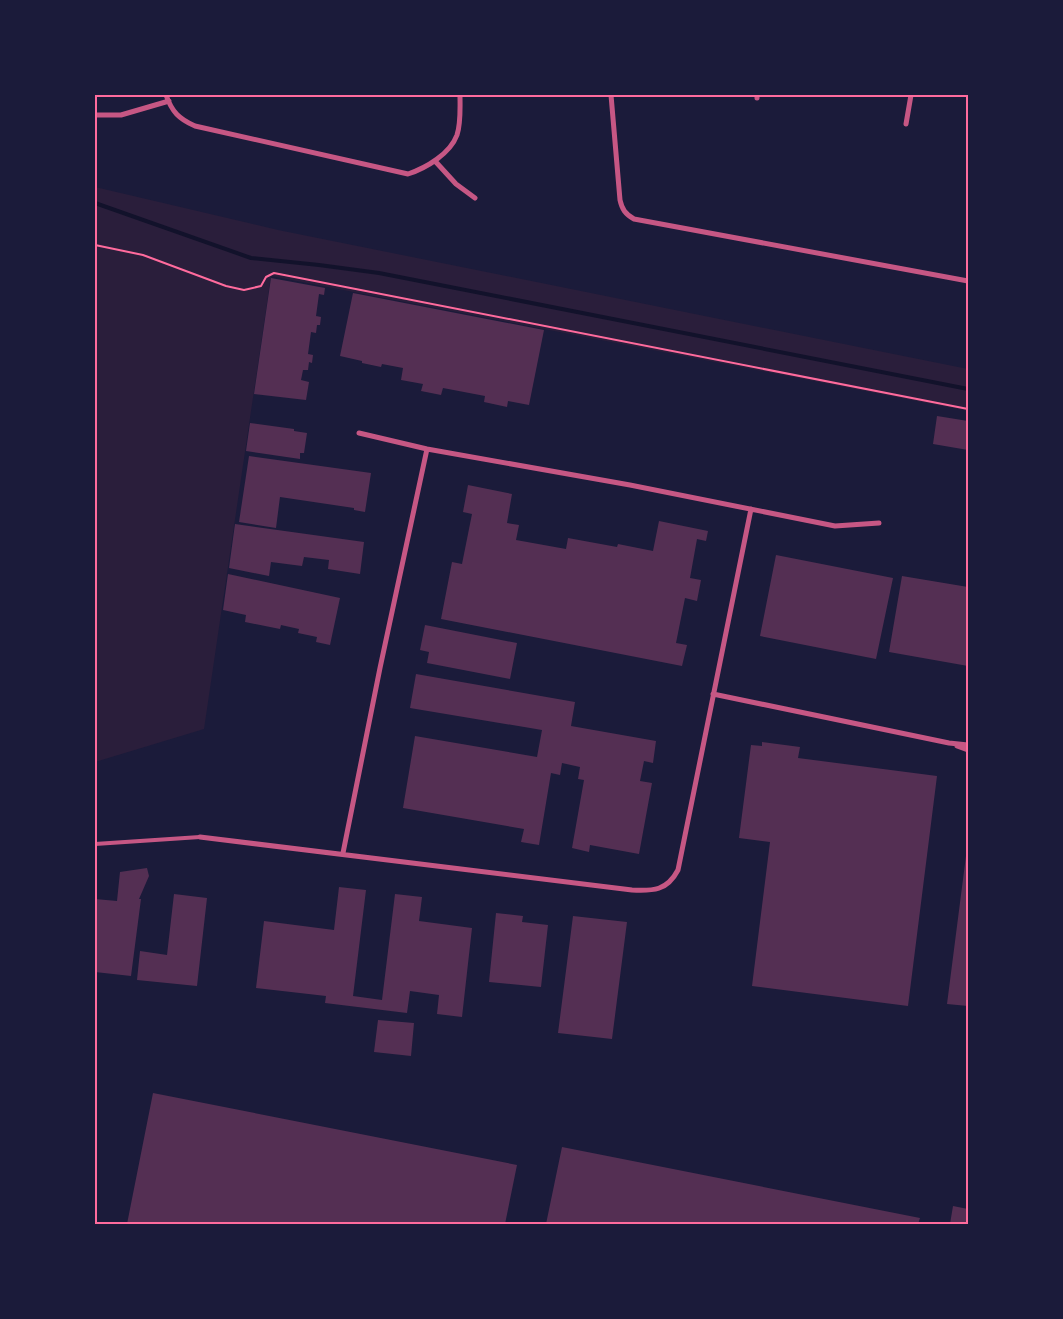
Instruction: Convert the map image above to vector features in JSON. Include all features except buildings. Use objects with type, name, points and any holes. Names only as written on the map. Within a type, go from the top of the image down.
[{"type":"street","points":[[166,95],[175,113],[183,121],[195,126],[408,174],[435,162],[456,137],[459,127],[460,95]]},
{"type":"street","points":[[612,95],[620,200],[622,209],[634,219],[968,281]]},
{"type":"street","points":[[906,124],[912,95]]},
{"type":"street","points":[[95,115],[121,115],[169,101]]},
{"type":"street","points":[[435,162],[456,184],[475,198]]},
{"type":"street","points":[[359,434],[427,449],[630,485],[835,526],[879,522]]},
{"type":"street","points":[[343,853],[427,449]]},
{"type":"street","points":[[200,837],[343,853],[632,890],[648,890],[665,886],[678,870],[751,509]]},
{"type":"street","points":[[713,694],[949,744],[968,750]]},
{"type":"street","points":[[949,744],[968,745]]},
{"type":"lane","points":[[95,844],[200,837]]},
{"type":"path","points":[[95,245],[143,255],[226,286],[244,290],[261,286],[266,277],[274,273],[968,409]]},
{"type":"shaded area","points":[[95,187],[278,230],[968,369],[968,411],[271,276],[204,729],[95,762]]},
{"type":"waterway","points":[[95,203],[251,258],[379,273],[968,389]]}]
